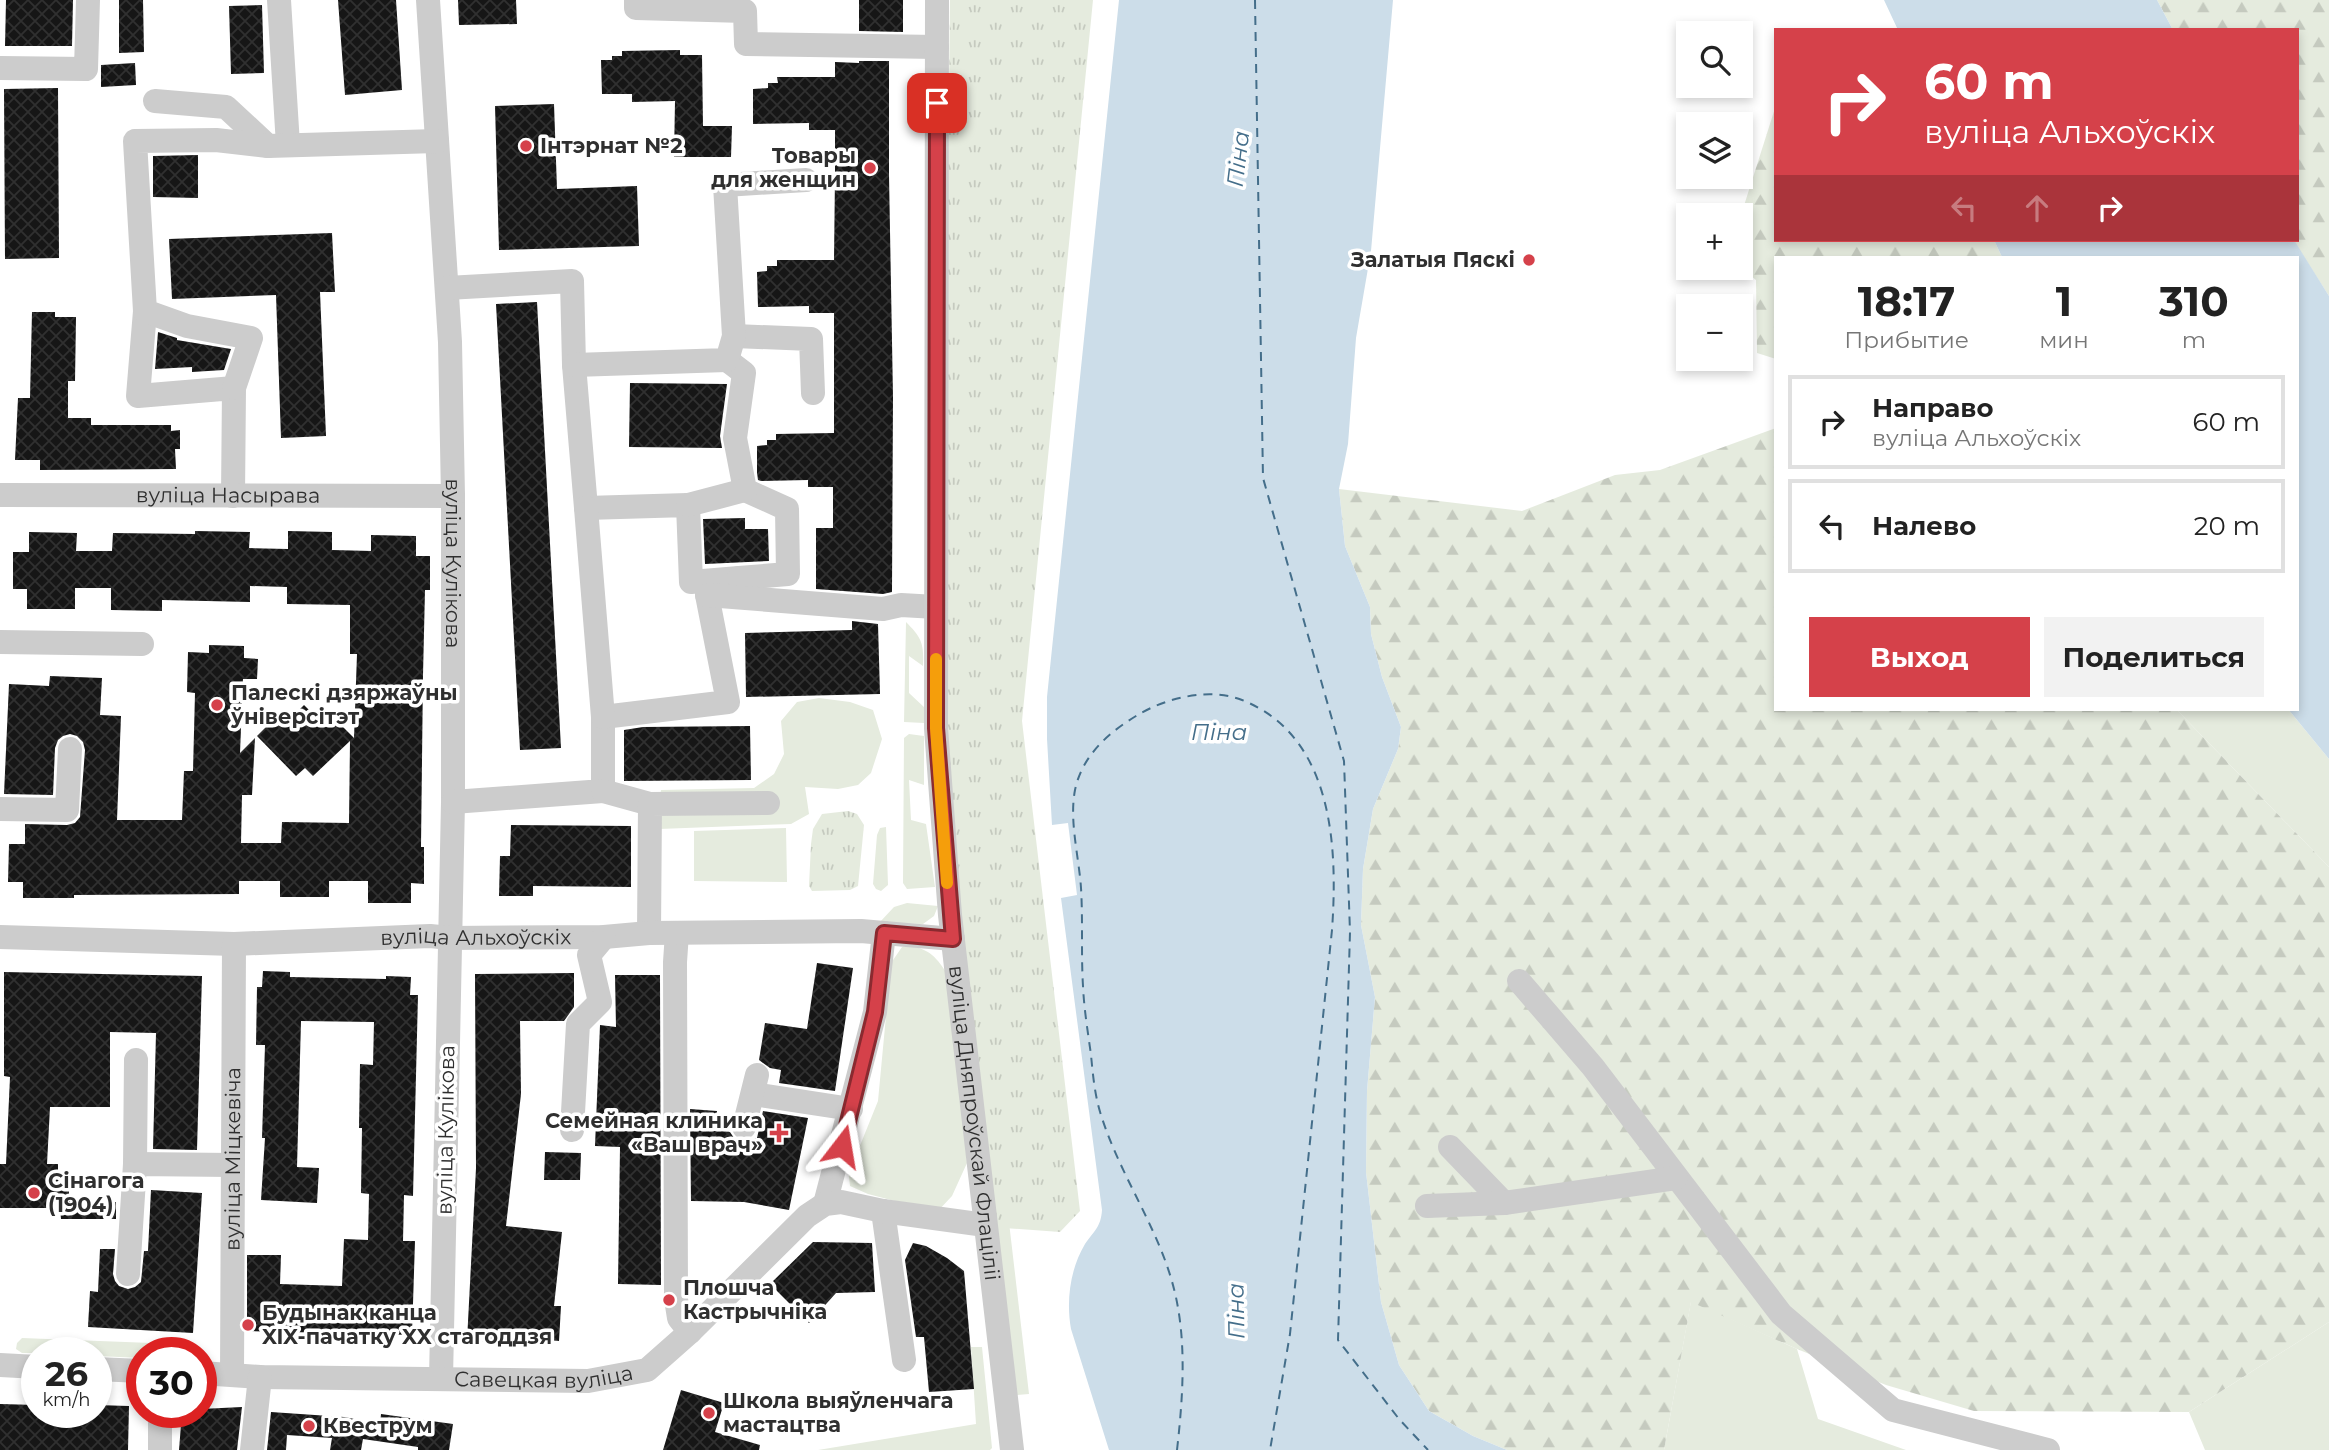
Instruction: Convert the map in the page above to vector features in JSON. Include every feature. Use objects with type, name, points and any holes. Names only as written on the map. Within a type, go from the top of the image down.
[{"type":"street","points":[[0,68],[86,69],[88,0]]},
{"type":"street","points":[[278,146],[279,0]]},
{"type":"street","name":"вуліца Кулікова","points":[[428,0],[447,288],[453,496],[453,802],[441,1380]]},
{"type":"street","points":[[636,0],[636,8],[745,10],[746,44],[937,47]]},
{"type":"street","name":"вуліца Дняпроўскай Флаціліі","points":[[937,0],[936,728],[953,939],[1012,1450]]},
{"type":"street","points":[[155,101],[226,107],[278,146]]},
{"type":"street","points":[[234,388],[138,396],[145,311],[135,141],[216,140],[278,146],[437,141]]},
{"type":"street","points":[[727,360],[734,336],[725,186],[806,180]]},
{"type":"street","points":[[447,288],[572,281],[574,365],[603,717],[603,791]]},
{"type":"street","points":[[145,311],[187,326],[251,338],[234,388],[233,496]]},
{"type":"street","points":[[734,336],[811,339],[813,393]]},
{"type":"street","points":[[574,365],[727,360],[744,373],[735,438],[745,490]]},
{"type":"street","points":[[586,508],[688,505],[745,490],[788,509],[788,574],[691,582],[688,505]]},
{"type":"street","name":"вуліца Насырава","points":[[0,495],[453,496]]},
{"type":"street","points":[[707,595],[739,578]]},
{"type":"street","points":[[707,595],[883,609],[901,605],[936,607]]},
{"type":"street","points":[[603,717],[728,702],[707,595]]},
{"type":"street","points":[[0,642],[142,644]]},
{"type":"street","points":[[0,809],[67,810],[70,749]]},
{"type":"street","points":[[453,802],[603,791],[650,804],[768,803]]},
{"type":"street","points":[[649,933],[650,804]]},
{"type":"street","name":"вуліца Альхоўскіх","points":[[0,937],[234,944],[430,936],[604,937],[649,933],[862,932],[953,939]]},
{"type":"street","points":[[677,933],[676,1299],[680,1318],[690,1332]]},
{"type":"street","points":[[884,933],[875,1012],[825,1203],[841,1202],[883,1211],[985,1225]]},
{"type":"street","points":[[572,1130],[578,1024],[600,1002],[589,955],[604,937]]},
{"type":"street","name":"вуліца Міцкевіча","points":[[232,1374],[234,944]]},
{"type":"street","points":[[1519,981],[1593,1068],[1781,1314],[1893,1410],[2048,1450]]},
{"type":"street","points":[[128,1274],[135,1164],[136,1060]]},
{"type":"street","points":[[744,1127],[755,1084],[851,1110]]},
{"type":"street","points":[[1450,1147],[1504,1203]]},
{"type":"street","points":[[135,1164],[232,1165]]},
{"type":"street","points":[[1427,1206],[1504,1203],[1676,1178]]},
{"type":"street","name":"Савецкая вуліца","points":[[217,1374],[260,1377],[588,1381],[647,1370],[690,1332],[807,1216],[825,1203]]},
{"type":"street","points":[[883,1211],[904,1360]]},
{"type":"street","points":[[0,1366],[21,1367]]},
{"type":"street","points":[[252,1450],[260,1377]]},
{"type":"street","points":[[160,1428],[160,1450]]},
{"type":"green space","points":[[950,0],[1093,0],[1022,721],[1080,1211],[1060,1232],[990,1227],[942,729]]},
{"type":"green space","points":[[2157,0],[2329,0],[2329,296],[2294,242],[2299,242],[2299,28],[2172,28]]},
{"type":"green space","points":[[1774,111],[1774,242],[1995,242],[2002,256],[1774,256],[1774,358],[1757,353],[1756,280],[1753,278],[1753,203],[1745,203],[1749,189],[1753,189],[1753,177]]},
{"type":"green space","points":[[1774,429],[1774,711],[2178,711],[2329,867],[2329,1322],[2189,1412],[1974,1411],[1886,1385],[1691,1302],[1664,1450],[1507,1450],[1473,1436],[1429,1411],[1399,1365],[1381,1302],[1366,1172],[1367,1091],[1375,997],[1361,925],[1363,869],[1373,809],[1398,749],[1401,727],[1382,677],[1371,634],[1370,607],[1345,546],[1339,489],[1522,511],[1615,475],[1660,470]]},
{"type":"green space","points":[[906,622],[919,637],[923,652],[923,666],[909,656],[909,693],[925,708],[924,723],[904,722]]},
{"type":"green space","points":[[819,698],[850,702],[873,710],[882,739],[871,773],[858,785],[838,789],[805,787],[809,814],[791,824],[659,829],[661,790],[754,788],[774,774],[784,754],[781,721],[797,702]]},
{"type":"green space","points":[[2178,711],[2290,711],[2329,759],[2329,867]]},
{"type":"green space","points":[[909,734],[924,736],[924,785],[909,780],[911,820],[926,824],[935,887],[907,889],[903,883],[904,738]]},
{"type":"green space","points":[[848,811],[857,814],[864,825],[858,886],[850,890],[812,891],[809,886],[813,829],[822,814]]},
{"type":"green space","points":[[886,827],[888,885],[881,891],[873,884],[877,835],[880,828]]},
{"type":"green space","points":[[786,828],[787,882],[694,881],[694,831]]},
{"type":"green space","points":[[907,903],[938,906],[934,916],[923,924],[879,923],[894,907]]},
{"type":"green space","points":[[972,904],[1029,1394],[1017,1395],[960,905]]},
{"type":"green space","points":[[902,947],[923,949],[932,955],[948,975],[967,1163],[952,1196],[937,1212],[868,1194],[850,1186],[848,1169],[878,1101],[891,963]]},
{"type":"green space","points":[[1691,1301],[1797,1349],[1818,1419],[1906,1450],[1664,1450]]},
{"type":"green space","points":[[2329,1322],[2329,1450],[2205,1450],[2189,1412]]},
{"type":"green space","points":[[21,1339],[21,1352],[16,1349]]},
{"type":"green space","points":[[112,1341],[126,1342],[126,1357],[112,1357]]},
{"type":"green space","points":[[971,1347],[982,1347],[992,1448],[990,1450],[818,1450],[976,1424]]},
{"type":"water","name":"Піна","points":[[1119,0],[1393,0],[1371,251],[1356,338],[1348,444],[1339,489],[1345,546],[1370,607],[1371,634],[1382,677],[1401,727],[1398,749],[1373,809],[1363,869],[1361,925],[1375,997],[1367,1091],[1366,1172],[1381,1302],[1399,1365],[1429,1411],[1473,1436],[1507,1450],[1109,1450],[1071,1329],[1069,1296],[1073,1274],[1085,1244],[1099,1225],[1102,1210],[1061,898],[1077,895],[1068,823],[1052,825],[1047,697]]},
{"type":"water","points":[[1884,0],[2157,0],[2172,28],[1897,28]]},
{"type":"water","points":[[1995,242],[2295,242],[2329,296],[2329,759],[2290,711],[2299,711],[2299,256],[2002,256]]},
{"type":"building","points":[[6,0],[73,0],[72,46],[5,46]]},
{"type":"building","points":[[119,0],[143,0],[144,52],[119,53]]},
{"type":"building","points":[[338,0],[396,0],[402,90],[345,95]]},
{"type":"building","points":[[458,0],[516,0],[517,24],[459,25]]},
{"type":"building","points":[[859,0],[903,0],[903,32],[859,31]]},
{"type":"building","points":[[262,5],[264,73],[231,74],[229,6]]},
{"type":"building","points":[[680,50],[680,55],[702,55],[703,126],[732,126],[731,157],[674,157],[675,101],[632,102],[632,94],[602,94],[601,60],[622,56],[622,51]]},
{"type":"building","points":[[889,61],[893,397],[892,592],[883,594],[816,589],[816,528],[833,528],[833,487],[808,487],[808,480],[761,481],[758,480],[757,473],[757,446],[767,445],[767,440],[776,440],[776,434],[834,433],[834,313],[809,313],[809,306],[758,307],[757,272],[767,271],[767,266],[777,266],[777,260],[834,260],[835,130],[809,130],[809,123],[753,124],[753,89],[768,88],[768,83],[778,83],[777,77],[835,77],[835,62]]},
{"type":"building","points":[[135,63],[136,85],[101,87],[101,65]]},
{"type":"building","points":[[58,88],[59,258],[5,259],[4,89]]},
{"type":"building","name":"Інтэрнат №2","points":[[554,104],[557,189],[637,186],[639,246],[499,250],[495,106]]},
{"type":"building","points":[[198,155],[198,198],[153,197],[153,156]]},
{"type":"building","points":[[332,233],[335,292],[320,292],[326,436],[281,438],[276,295],[172,299],[169,239]]},
{"type":"building","points":[[537,302],[561,748],[520,750],[496,304]]},
{"type":"building","points":[[32,312],[55,312],[55,317],[76,317],[75,381],[68,381],[68,418],[91,418],[91,425],[171,425],[171,431],[180,430],[180,449],[175,449],[176,469],[40,470],[40,460],[15,460],[18,398],[30,398]]},
{"type":"building","points":[[158,332],[177,340],[231,349],[224,370],[192,372],[192,367],[155,369]]},
{"type":"building","points":[[630,383],[727,384],[720,436],[722,448],[629,447]]},
{"type":"building","points":[[745,518],[745,529],[768,529],[769,561],[705,564],[703,519]]},
{"type":"building","points":[[195,531],[250,532],[249,548],[288,549],[288,531],[332,532],[332,550],[371,551],[371,535],[416,536],[416,556],[430,556],[430,590],[425,590],[423,675],[421,847],[424,847],[424,884],[411,883],[411,903],[368,903],[368,881],[329,881],[329,897],[280,897],[280,881],[239,881],[239,894],[74,895],[74,898],[23,898],[23,882],[8,882],[9,844],[25,844],[25,824],[67,825],[75,823],[80,817],[85,750],[83,742],[77,736],[70,734],[58,740],[55,748],[53,795],[4,794],[9,684],[49,686],[50,676],[102,678],[100,715],[121,716],[117,820],[182,820],[184,771],[193,771],[195,693],[187,692],[188,652],[209,653],[209,645],[244,646],[244,658],[258,659],[257,679],[243,679],[240,753],[255,738],[252,795],[242,795],[241,843],[281,843],[282,822],[349,823],[350,741],[313,776],[305,768],[296,776],[257,736],[274,719],[282,727],[304,705],[326,727],[335,719],[354,738],[357,654],[350,654],[350,605],[287,604],[287,587],[250,586],[250,602],[162,600],[162,611],[111,610],[111,588],[75,588],[75,609],[27,609],[27,589],[13,589],[13,552],[29,552],[29,532],[77,533],[76,551],[112,551],[113,533],[195,534]]},
{"type":"building","points":[[852,621],[878,624],[880,694],[746,697],[745,633],[852,630]]},
{"type":"building","points":[[750,726],[751,780],[624,781],[624,730],[643,727]]},
{"type":"building","points":[[511,825],[631,826],[631,887],[533,886],[533,896],[499,896],[500,856],[510,856]]},
{"type":"building","points":[[817,963],[853,968],[835,1091],[779,1083],[781,1070],[770,1068],[759,1060],[765,1023],[807,1029]]},
{"type":"building","points":[[263,971],[290,972],[290,977],[411,977],[410,995],[418,995],[413,1196],[404,1195],[403,1241],[415,1241],[412,1335],[247,1331],[247,1255],[281,1255],[280,1284],[342,1286],[344,1239],[368,1240],[369,1194],[361,1193],[360,1064],[373,1065],[374,1022],[301,1021],[297,1167],[319,1168],[317,1203],[261,1200],[265,1138],[262,1138],[265,1045],[256,1045],[257,987],[262,987]]},
{"type":"building","points":[[4,972],[202,976],[197,1150],[153,1149],[156,1033],[110,1032],[110,1107],[50,1107],[47,1164],[58,1164],[58,1178],[69,1177],[69,1201],[116,1202],[116,1219],[61,1219],[60,1208],[0,1208],[0,1164],[6,1164],[10,1077],[4,1076]]},
{"type":"building","points":[[574,973],[574,1007],[564,1021],[520,1021],[521,1094],[506,1226],[562,1232],[554,1306],[561,1306],[559,1341],[499,1336],[499,1343],[467,1341],[476,1168],[475,974]]},
{"type":"building","points":[[615,975],[660,975],[661,1285],[618,1284],[620,1147],[595,1146],[600,1025],[616,1027]]},
{"type":"building","points":[[690,1109],[717,1111],[716,1129],[730,1132],[741,1142],[757,1138],[763,1111],[808,1118],[789,1210],[744,1202],[691,1201]]},
{"type":"building","points":[[545,1152],[581,1153],[580,1180],[544,1180]]},
{"type":"building","points":[[151,1190],[202,1193],[193,1333],[88,1327],[90,1291],[98,1292],[100,1249],[115,1249],[113,1274],[119,1286],[128,1289],[141,1282],[144,1251],[148,1251]]},
{"type":"building","points":[[813,1242],[872,1243],[875,1292],[836,1293],[809,1323],[770,1284]]},
{"type":"building","points":[[913,1243],[926,1246],[964,1271],[974,1389],[929,1392],[924,1337],[916,1337],[905,1260]]},
{"type":"building","points":[[681,1390],[724,1403],[715,1432],[760,1445],[759,1450],[663,1450]]},
{"type":"building","points":[[0,1404],[21,1405],[21,1428],[112,1428],[112,1405],[126,1406],[128,1450],[0,1450]]},
{"type":"building","points":[[242,1407],[237,1450],[179,1450],[181,1428],[217,1428],[217,1408]]},
{"type":"building","points":[[271,1412],[344,1417],[380,1424],[381,1414],[453,1424],[449,1450],[418,1450],[418,1447],[363,1439],[361,1450],[330,1450],[332,1438],[287,1435],[286,1450],[267,1450]]},
{"type":"ferry route","points":[[1255,0],[1263,478],[1344,761],[1350,932],[1338,1340],[1399,1419],[1428,1450]]},
{"type":"ferry route","points":[[1177,1450],[1183,1369],[1178,1308],[1159,1245],[1110,1140],[1095,1087],[1084,995],[1081,888],[1073,802],[1078,778],[1084,766],[1090,756],[1116,730],[1160,704],[1187,696],[1216,694],[1242,700],[1272,717],[1295,739],[1312,766],[1323,797],[1333,864],[1332,930],[1290,1334],[1270,1450]]},
{"type":"slow traffic","points":[[936,659],[936,728],[947,883]]},
{"type":"place","name":"Інтэрнат №2","points":[[526,146]]},
{"type":"place","name":"Товары для женщин","points":[[870,168]]},
{"type":"place","name":"Залатыя Пяскі","points":[[1529,260]]},
{"type":"place","name":"Палескі дзяржаўны ўніверсітэт","points":[[217,705]]},
{"type":"place","name":"Семейная клиника «Ваш врач»","points":[[779,1133]]},
{"type":"place","name":"Сінагога (1904)","points":[[34,1193]]},
{"type":"place","name":"Плошча Кастрычніка","points":[[669,1300]]},
{"type":"place","name":"Будынак канца XIX-пачатку XX стагоддзя","points":[[248,1325]]},
{"type":"place","name":"Школа выяўленчага мастацтва","points":[[709,1413]]},
{"type":"place","name":"Квеструм","points":[[309,1426]]},
{"type":"route","points":[[842,1146],[875,1012],[884,933],[953,939],[936,728],[937,103]]}]
